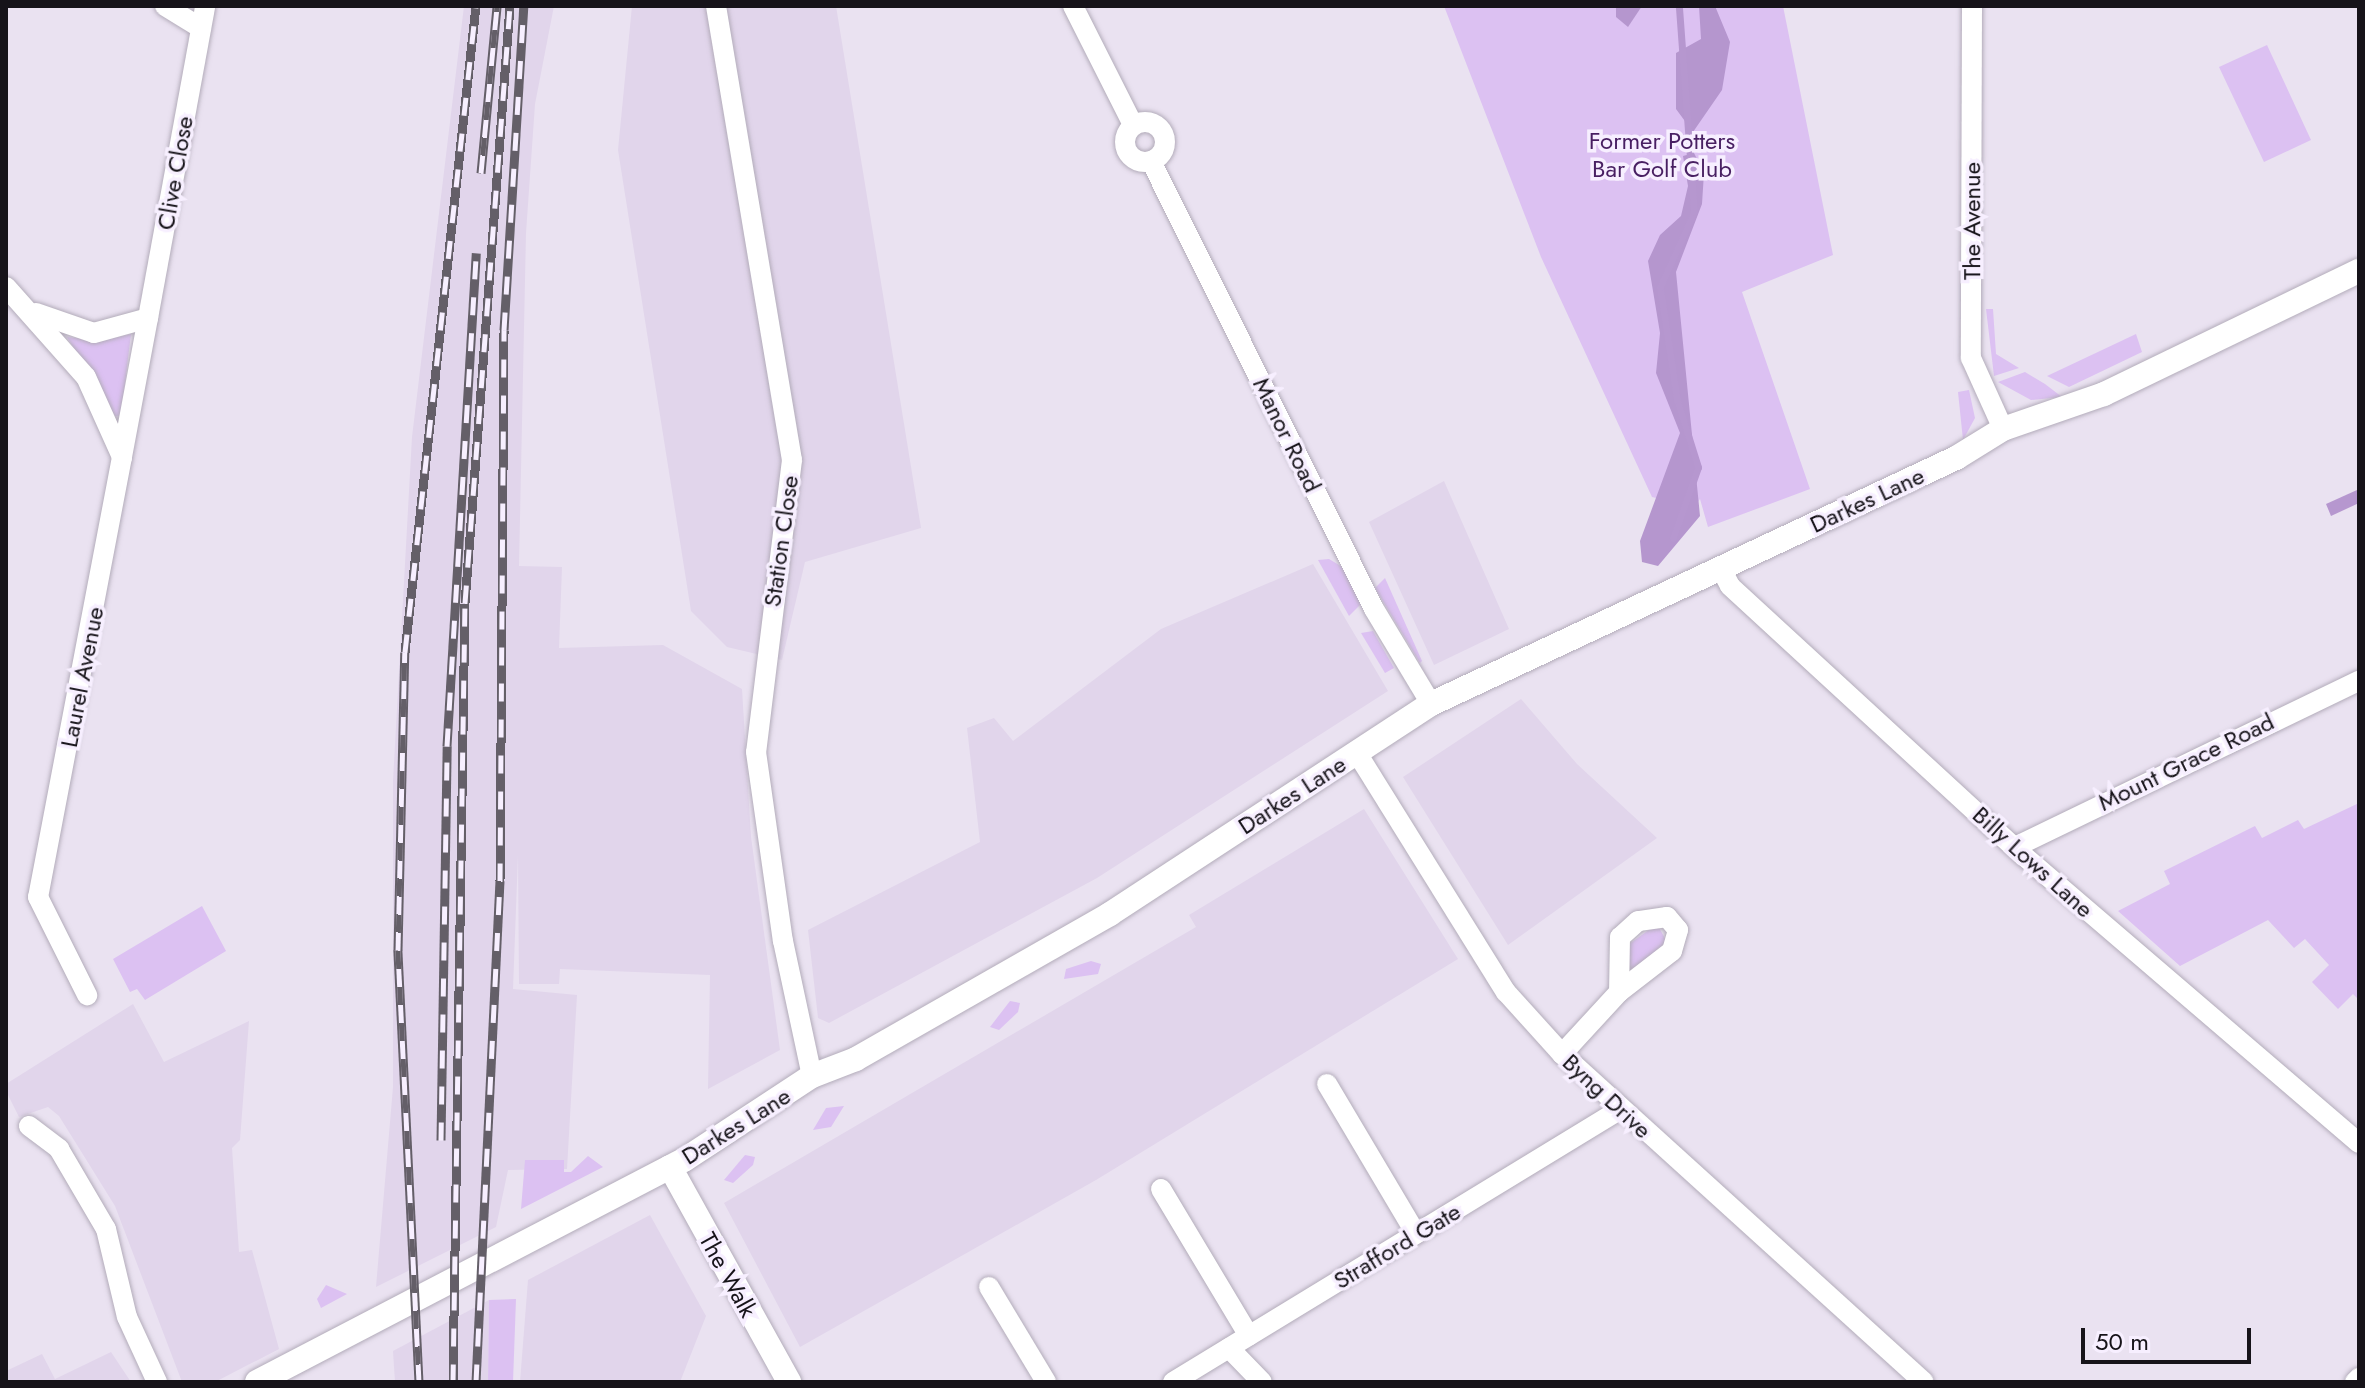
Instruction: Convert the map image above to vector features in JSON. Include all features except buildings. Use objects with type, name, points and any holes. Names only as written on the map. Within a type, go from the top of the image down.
[{"type":"street","points":[[165,6],[201,28]]},
{"type":"street","name":"Clive Close","points":[[148,318],[205,6]]},
{"type":"street","name":"Station Close","points":[[716,6],[792,460],[756,752],[783,941],[812,1076]]},
{"type":"street","name":"Manor Road","points":[[1073,6],[1133,125],[1126,148],[1133,158],[1151,161],[1374,609],[1431,704]]},
{"type":"street","name":"The Avenue","points":[[1972,6],[1971,358],[2003,429]]},
{"type":"street","points":[[1133,125],[1147,122],[1163,133],[1162,153],[1151,161]]},
{"type":"street","name":"Darkes Lane","points":[[257,1382],[670,1167],[812,1076],[856,1059],[1110,914],[1431,704],[1956,458],[2003,429],[2104,394],[2359,271]]},
{"type":"street","points":[[6,287],[36,313],[86,377],[122,457]]},
{"type":"street","points":[[36,313],[94,333],[148,318]]},
{"type":"street","name":"Laurel Avenue","points":[[87,995],[38,897],[148,318]]},
{"type":"street","name":"Billy Lows Lane","points":[[1720,567],[1730,586],[2015,847],[2359,1143]]},
{"type":"street","name":"Mount Grace Road","points":[[2015,847],[2359,681]]},
{"type":"street","name":"Byng Drive","points":[[1357,753],[1506,992],[1562,1054],[1924,1382]]},
{"type":"street","points":[[1562,1054],[1619,992]]},
{"type":"street","points":[[1327,1084],[1416,1234]]},
{"type":"street","name":"Strafford Gate","points":[[1173,1382],[1621,1109]]},
{"type":"street","points":[[29,1126],[59,1149],[106,1229],[127,1317],[157,1382]]},
{"type":"street","name":"The Walk","points":[[670,1167],[789,1382]]},
{"type":"street","points":[[1161,1189],[1249,1336]]},
{"type":"street","points":[[989,1287],[1046,1382]]},
{"type":"street","points":[[1229,1348],[1262,1382]]},
{"type":"shaded area","points":[[464,6],[554,6],[535,104],[526,233],[519,566],[562,567],[559,648],[663,645],[742,689],[751,837],[780,1050],[708,1089],[710,975],[560,969],[559,984],[519,984],[518,855],[513,989],[577,995],[567,1169],[508,1170],[496,1227],[376,1287],[393,1087],[393,781],[412,437]]},
{"type":"shaded area","points":[[632,6],[836,6],[921,528],[805,562],[782,660],[727,647],[691,611],[618,150]]},
{"type":"shaded area","points":[[1616,6],[1642,6],[1628,27],[1616,17]]},
{"type":"shaded area","points":[[1699,6],[1715,6],[1730,42],[1722,90],[1693,132],[1676,109],[1676,53],[1701,39]]},
{"type":"shaded area","points":[[1694,153],[1704,173],[1702,204],[1676,272],[1700,516],[1658,566],[1642,562],[1640,541],[1680,433],[1656,373],[1660,333],[1648,261],[1660,235],[1681,216],[1688,186],[1683,156]]},
{"type":"shaded area","points":[[1444,481],[1509,629],[1434,665],[1369,522]]},
{"type":"shaded area","points":[[2357,490],[2359,503],[2331,516],[2326,504]]},
{"type":"shaded area","points":[[1313,564],[1388,691],[1097,878],[829,1023],[818,1018],[808,930],[980,842],[967,728],[994,718],[1013,741],[1161,629]]},
{"type":"shaded area","points":[[1521,699],[1577,764],[1657,838],[1508,945],[1403,777]]},
{"type":"shaded area","points":[[1364,809],[1458,959],[1096,1180],[800,1347],[724,1203],[1196,927],[1189,915]]},
{"type":"shaded area","points":[[133,1004],[164,1062],[249,1021],[240,1140],[232,1148],[239,1252],[252,1250],[279,1349],[215,1382],[182,1382],[115,1206],[59,1116],[48,1107],[19,1117],[6,1091],[6,1084]]},
{"type":"shaded area","points":[[650,1215],[706,1316],[680,1382],[520,1382],[528,1280]]},
{"type":"shaded area","points":[[489,1300],[488,1382],[395,1382],[393,1351]]},
{"type":"shaded area","points":[[111,1352],[131,1382],[6,1382],[6,1371],[42,1354],[55,1379]]},
{"type":"green space","name":"Former Potters Bar Golf Club","points":[[1444,6],[1783,6],[1833,255],[1742,292],[1810,489],[1708,527],[1700,499],[1694,507],[1652,497],[1541,257]]},
{"type":"green space","points":[[2267,45],[2311,140],[2264,162],[2219,67]]},
{"type":"green space","points":[[1986,309],[1993,309],[1996,354],[2019,368],[1994,376]]},
{"type":"green space","points":[[131,334],[121,416],[115,416],[67,337],[101,341]]},
{"type":"green space","points":[[2136,334],[2142,352],[2069,387],[2047,376]]},
{"type":"green space","points":[[2025,372],[2062,397],[2031,400],[1998,382]]},
{"type":"green space","points":[[1969,390],[1975,418],[1963,440],[1958,392]]},
{"type":"green space","points":[[1329,559],[1344,568],[1361,604],[1349,616],[1318,560]]},
{"type":"green space","points":[[1385,578],[1422,661],[1420,663],[1375,588]]},
{"type":"green space","points":[[1373,631],[1394,668],[1385,673],[1361,633]]},
{"type":"green space","points":[[2359,803],[2359,1000],[2353,994],[2338,1009],[2312,982],[2329,965],[2305,939],[2294,948],[2268,920],[2180,966],[2118,911],[2170,884],[2164,871],[2255,826],[2262,838],[2298,820],[2304,829]]},
{"type":"green space","points":[[202,906],[226,951],[145,1000],[137,989],[130,992],[113,959]]},
{"type":"green space","points":[[1657,924],[1667,942],[1629,976],[1628,945]]},
{"type":"green space","points":[[1091,961],[1101,964],[1098,974],[1064,979],[1066,969]]},
{"type":"green space","points":[[1010,1001],[1020,1003],[1018,1012],[999,1030],[990,1027]]},
{"type":"green space","points":[[844,1106],[831,1127],[813,1130],[826,1108]]},
{"type":"green space","points":[[745,1155],[755,1157],[753,1165],[733,1183],[724,1180]]},
{"type":"green space","points":[[588,1156],[603,1167],[521,1209],[525,1160],[564,1160],[564,1172],[571,1172]]},
{"type":"green space","points":[[326,1285],[347,1294],[321,1308],[317,1299]]},
{"type":"green space","points":[[516,1299],[513,1382],[488,1382],[489,1300]]},
{"type":"waterway","points":[[1673,538],[1698,467],[1677,400],[1660,287],[1694,212],[1679,6]]},
{"type":"railway","points":[[419,1382],[398,950],[405,652],[476,6]]},
{"type":"railway","points":[[481,173],[497,6]]},
{"type":"railway","points":[[453,1382],[465,603],[510,6]]},
{"type":"railway","points":[[476,1382],[500,881],[504,330],[524,6]]},
{"type":"railway","points":[[441,1140],[447,746],[476,253]]}]
